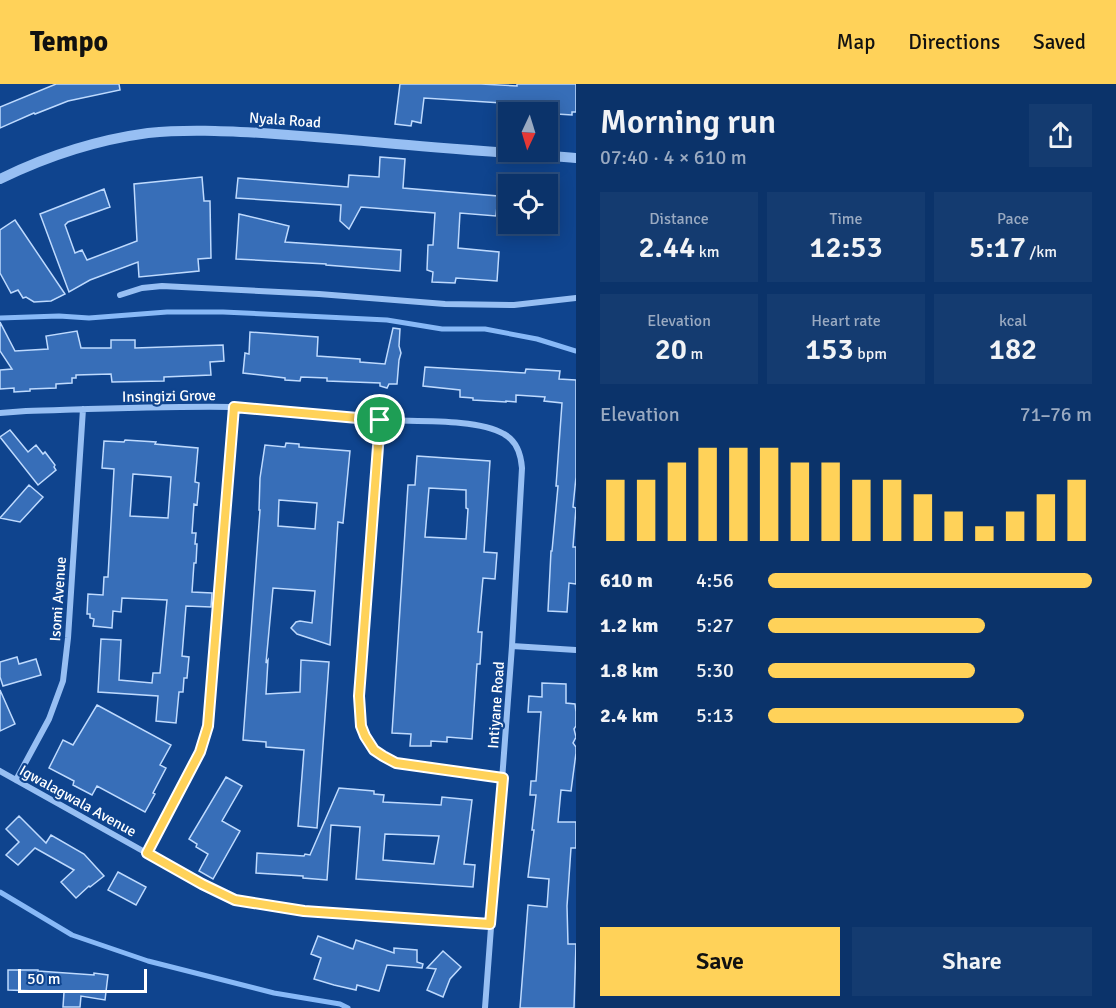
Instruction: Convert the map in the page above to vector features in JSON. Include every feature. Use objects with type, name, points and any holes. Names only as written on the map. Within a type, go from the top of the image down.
[{"type":"street","name":"Nyala Road","points":[[0,179],[48,158],[81,147],[149,133],[184,130],[330,138],[576,158]]},
{"type":"street","points":[[120,295],[142,288],[162,286],[319,294],[446,304],[514,305],[576,298]]},
{"type":"street","points":[[147,853],[200,752],[208,726],[234,407]]},
{"type":"street","name":"Insingizi Grove","points":[[0,413],[83,409],[234,407],[380,420],[469,425],[489,428],[504,434],[513,441]]},
{"type":"street","name":"Isomi Avenue","points":[[16,780],[49,719],[63,681],[83,409]]},
{"type":"street","points":[[380,420],[359,696],[361,726],[374,750],[396,763],[503,778]]},
{"type":"street","name":"Intiyane Road","points":[[485,1008],[503,778],[522,468],[522,459],[513,441]]},
{"type":"street","points":[[512,646],[576,650]]},
{"type":"street","name":"Igwalagwala Avenue","points":[[0,771],[202,884],[235,900],[304,911],[490,924]]},
{"type":"building","points":[[56,84],[119,84],[120,90],[68,101],[0,128],[0,107]]},
{"type":"building","points":[[400,84],[517,86],[517,84],[576,84],[576,112],[572,112],[572,115],[558,114],[558,102],[498,103],[424,98],[421,123],[412,121],[411,126],[395,124]]},
{"type":"building","points":[[380,157],[405,159],[403,188],[498,196],[496,216],[460,213],[458,248],[499,252],[497,281],[456,278],[455,283],[432,282],[433,272],[427,270],[428,245],[433,245],[435,213],[361,207],[349,229],[340,221],[341,205],[236,198],[238,178],[348,187],[349,175],[379,177]]},
{"type":"building","points":[[202,177],[204,201],[210,201],[211,258],[198,259],[199,271],[139,277],[138,262],[90,280],[69,292],[40,214],[104,189],[110,207],[65,225],[75,253],[82,250],[87,260],[137,241],[134,184]]},
{"type":"building","points":[[239,214],[289,226],[285,242],[401,250],[400,271],[236,259]]},
{"type":"building","points":[[15,220],[65,294],[51,301],[34,302],[26,297],[23,298],[18,290],[11,293],[0,273],[0,230]]},
{"type":"building","points":[[0,322],[15,351],[48,349],[46,336],[77,331],[81,348],[111,348],[111,340],[135,340],[135,348],[223,345],[224,361],[210,362],[211,375],[164,377],[164,381],[112,382],[111,374],[76,375],[76,378],[72,378],[72,383],[56,384],[56,388],[14,392],[14,388],[0,389],[0,370],[12,369],[0,351]]},
{"type":"building","points":[[393,328],[400,329],[401,353],[397,384],[389,384],[387,388],[380,386],[380,383],[327,381],[327,378],[301,377],[300,381],[285,380],[285,378],[243,373],[245,353],[249,354],[250,332],[318,337],[317,356],[360,359],[360,362],[385,364]]},
{"type":"building","points":[[425,367],[525,373],[526,369],[560,371],[559,379],[576,380],[576,477],[573,507],[576,508],[573,547],[576,547],[576,584],[569,583],[567,612],[548,611],[562,403],[544,401],[545,397],[516,395],[516,402],[473,400],[473,398],[460,397],[460,390],[423,386]]},
{"type":"building","points":[[10,430],[28,452],[36,445],[55,465],[56,470],[38,485],[0,437]]},
{"type":"building","points":[[125,440],[156,442],[155,444],[198,448],[195,482],[199,483],[197,505],[194,504],[192,533],[196,533],[195,544],[197,544],[192,592],[212,593],[211,607],[186,606],[182,656],[189,657],[183,692],[179,692],[176,723],[156,721],[158,696],[98,692],[101,639],[121,640],[119,680],[152,683],[153,673],[160,673],[167,600],[122,598],[121,612],[113,611],[112,628],[93,626],[94,619],[87,614],[88,594],[103,595],[104,577],[108,577],[114,469],[102,468],[104,441],[124,442]],"holes":[[[133,474],[171,477],[168,518],[130,516]]]},
{"type":"building","points":[[286,443],[299,444],[299,447],[350,451],[343,523],[338,522],[330,645],[297,634],[291,628],[300,621],[312,623],[315,591],[273,588],[266,663],[268,660],[266,694],[300,692],[301,660],[329,662],[317,828],[298,826],[304,750],[266,747],[266,742],[243,740],[260,510],[260,478],[265,445],[285,447]],"holes":[[[279,500],[317,503],[315,529],[278,526]]]},
{"type":"building","points":[[417,456],[490,461],[484,552],[497,553],[495,579],[483,578],[478,632],[482,632],[480,664],[477,664],[472,739],[447,737],[447,742],[431,741],[431,746],[410,746],[411,734],[392,733],[408,485],[415,485]],"holes":[[[429,488],[466,490],[466,508],[468,509],[466,539],[425,537]]]},
{"type":"building","points":[[29,485],[43,497],[20,522],[0,518]]},
{"type":"building","points":[[17,657],[19,664],[36,659],[41,675],[3,686],[0,677],[0,662]]},
{"type":"building","points":[[542,683],[566,684],[566,703],[575,704],[576,712],[574,729],[576,737],[573,743],[576,753],[571,791],[561,790],[558,822],[576,822],[576,848],[571,848],[567,906],[568,944],[576,944],[574,1008],[520,1008],[528,905],[547,907],[549,879],[528,877],[536,795],[530,795],[531,781],[536,781],[541,712],[528,712],[529,696],[542,697]]},
{"type":"building","points":[[0,690],[15,724],[0,731]]},
{"type":"building","points":[[97,705],[171,745],[160,765],[166,768],[145,812],[97,786],[92,795],[73,785],[74,781],[49,768],[63,740],[73,745]]},
{"type":"building","points":[[226,777],[242,786],[222,821],[240,831],[213,879],[199,871],[208,854],[196,847],[197,844],[189,839]]},
{"type":"building","points":[[339,788],[374,791],[374,794],[384,795],[383,802],[441,805],[442,797],[472,800],[464,864],[475,865],[473,887],[356,879],[360,827],[331,825],[327,880],[256,873],[257,853],[310,855]],"holes":[[[385,834],[439,836],[434,864],[383,860]]]},
{"type":"building","points":[[19,816],[46,843],[51,835],[84,854],[104,876],[76,898],[61,882],[74,870],[35,848],[18,865],[6,855],[19,842],[6,829]]},
{"type":"building","points":[[118,872],[146,887],[136,905],[108,890]]},
{"type":"building","points":[[318,936],[353,949],[356,940],[394,953],[394,948],[417,950],[417,962],[423,964],[422,968],[387,965],[379,991],[357,985],[356,990],[314,979],[321,958],[311,954]]},
{"type":"building","points":[[443,951],[461,967],[450,979],[443,997],[427,990],[436,969],[427,968]]},
{"type":"building","points":[[8,970],[108,975],[105,1000],[81,996],[80,1007],[63,1007],[64,992],[8,990]]},
{"type":"waterway","points":[[0,318],[59,316],[89,318],[167,312],[223,312],[387,320],[442,329],[485,329],[537,339],[576,351]]},
{"type":"waterway","points":[[0,892],[72,935],[148,961],[274,993],[340,1004],[348,1008]]},
{"type":"route","points":[[234,407],[380,420],[359,696],[361,726],[374,750],[396,763],[503,778],[490,924],[304,911],[235,900],[147,853],[200,752],[208,726],[234,407]]}]
